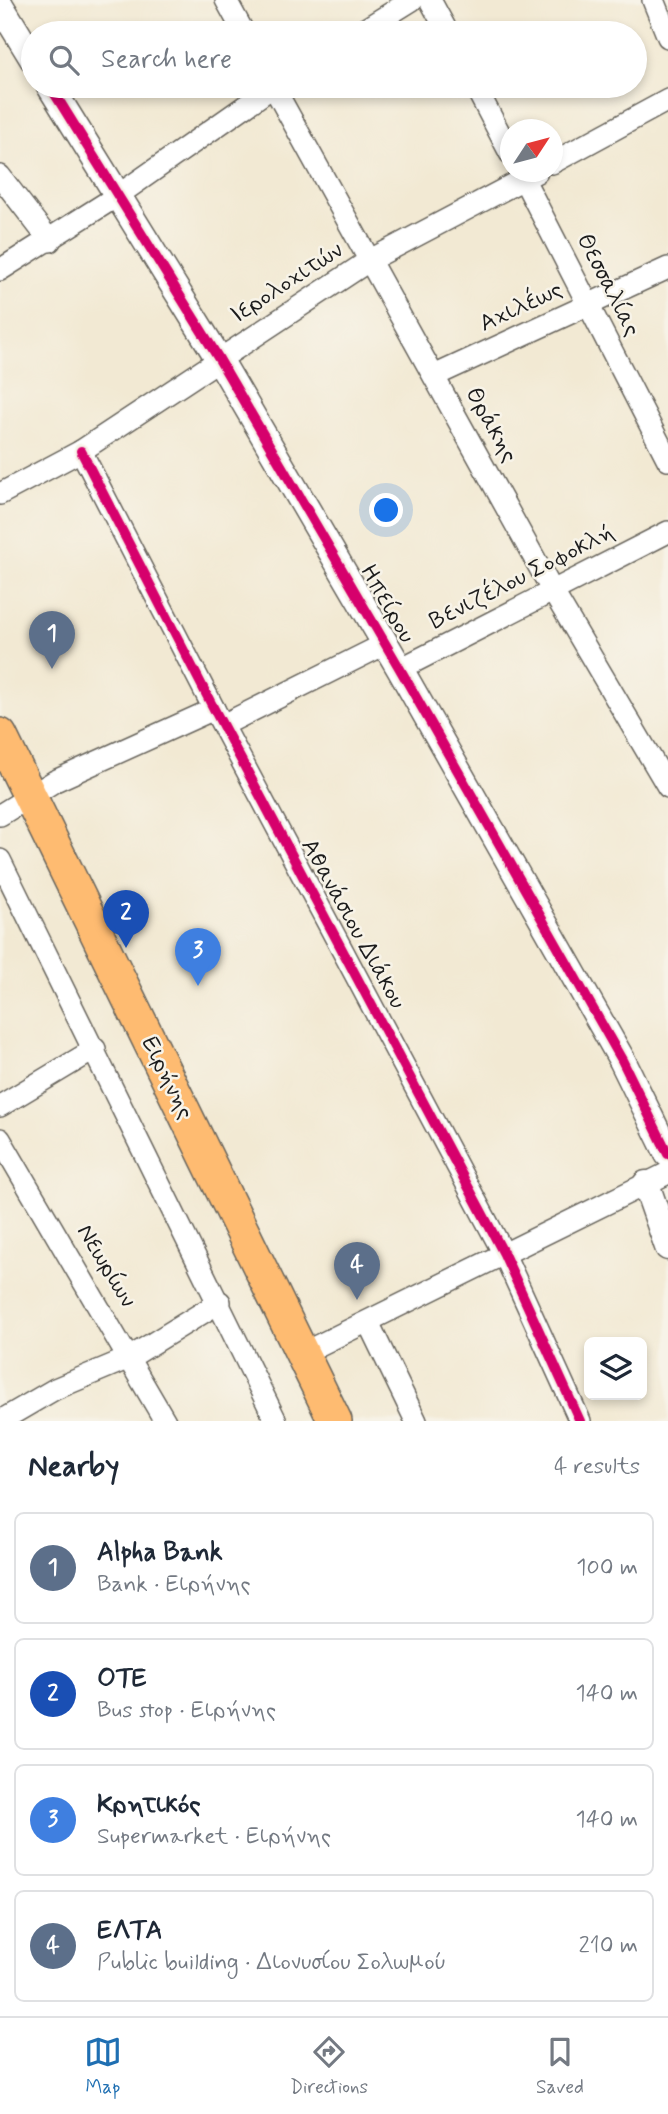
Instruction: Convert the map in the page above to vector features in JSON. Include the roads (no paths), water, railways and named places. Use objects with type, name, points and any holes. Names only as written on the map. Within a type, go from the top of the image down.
[{"type":"main road","name":"Ειρήνης","points":[[0,735],[335,1421]]},
{"type":"street","points":[[226,0],[237,21]]},
{"type":"street","points":[[378,21],[412,0]]},
{"type":"street","points":[[430,0],[441,21]]},
{"type":"street","points":[[653,0],[668,37]]},
{"type":"street","points":[[0,5],[21,39]]},
{"type":"street","name":"Ηπείρου","points":[[57,98],[219,359],[400,669],[622,1060],[668,1154]]},
{"type":"street","points":[[0,270],[50,241],[257,98]]},
{"type":"street","name":"Θράκης","points":[[281,98],[552,590],[668,787]]},
{"type":"street","points":[[481,98],[500,134]]},
{"type":"street","points":[[563,157],[668,100]]},
{"type":"street","points":[[0,176],[50,241]]},
{"type":"street","name":"Ιερολοχιτών","points":[[0,494],[81,451],[370,260],[512,182]]},
{"type":"street","name":"Θεσσαλίας","points":[[531,182],[588,304],[668,460]]},
{"type":"street","name":"Αχιλέως","points":[[434,376],[668,268]]},
{"type":"street","name":"Αθανάσιου Διάκου","points":[[81,451],[218,717],[504,1254],[580,1421]]},
{"type":"street","name":"Βενιζέλου Σοφοκλή","points":[[400,669],[668,532]]},
{"type":"street","points":[[0,815],[55,781],[218,717],[385,644]]},
{"type":"street","points":[[0,860],[95,1049],[187,1242],[220,1302],[276,1421]]},
{"type":"street","points":[[0,1106],[95,1049]]},
{"type":"street","name":"Νεωρίων","points":[[0,1139],[165,1421]]},
{"type":"street","points":[[301,1354],[657,1178],[668,1247]]},
{"type":"street","points":[[0,1421],[55,1389],[129,1358],[220,1302]]},
{"type":"street","points":[[368,1322],[416,1421]]},
{"type":"place","name":"Alpha Bank","points":[[52,669]]},
{"type":"place","name":"ΟΤΕ","points":[[126,948]]},
{"type":"place","name":"Κρητικός","points":[[198,986]]},
{"type":"place","name":"ΕΛΤΑ","points":[[357,1300]]}]
